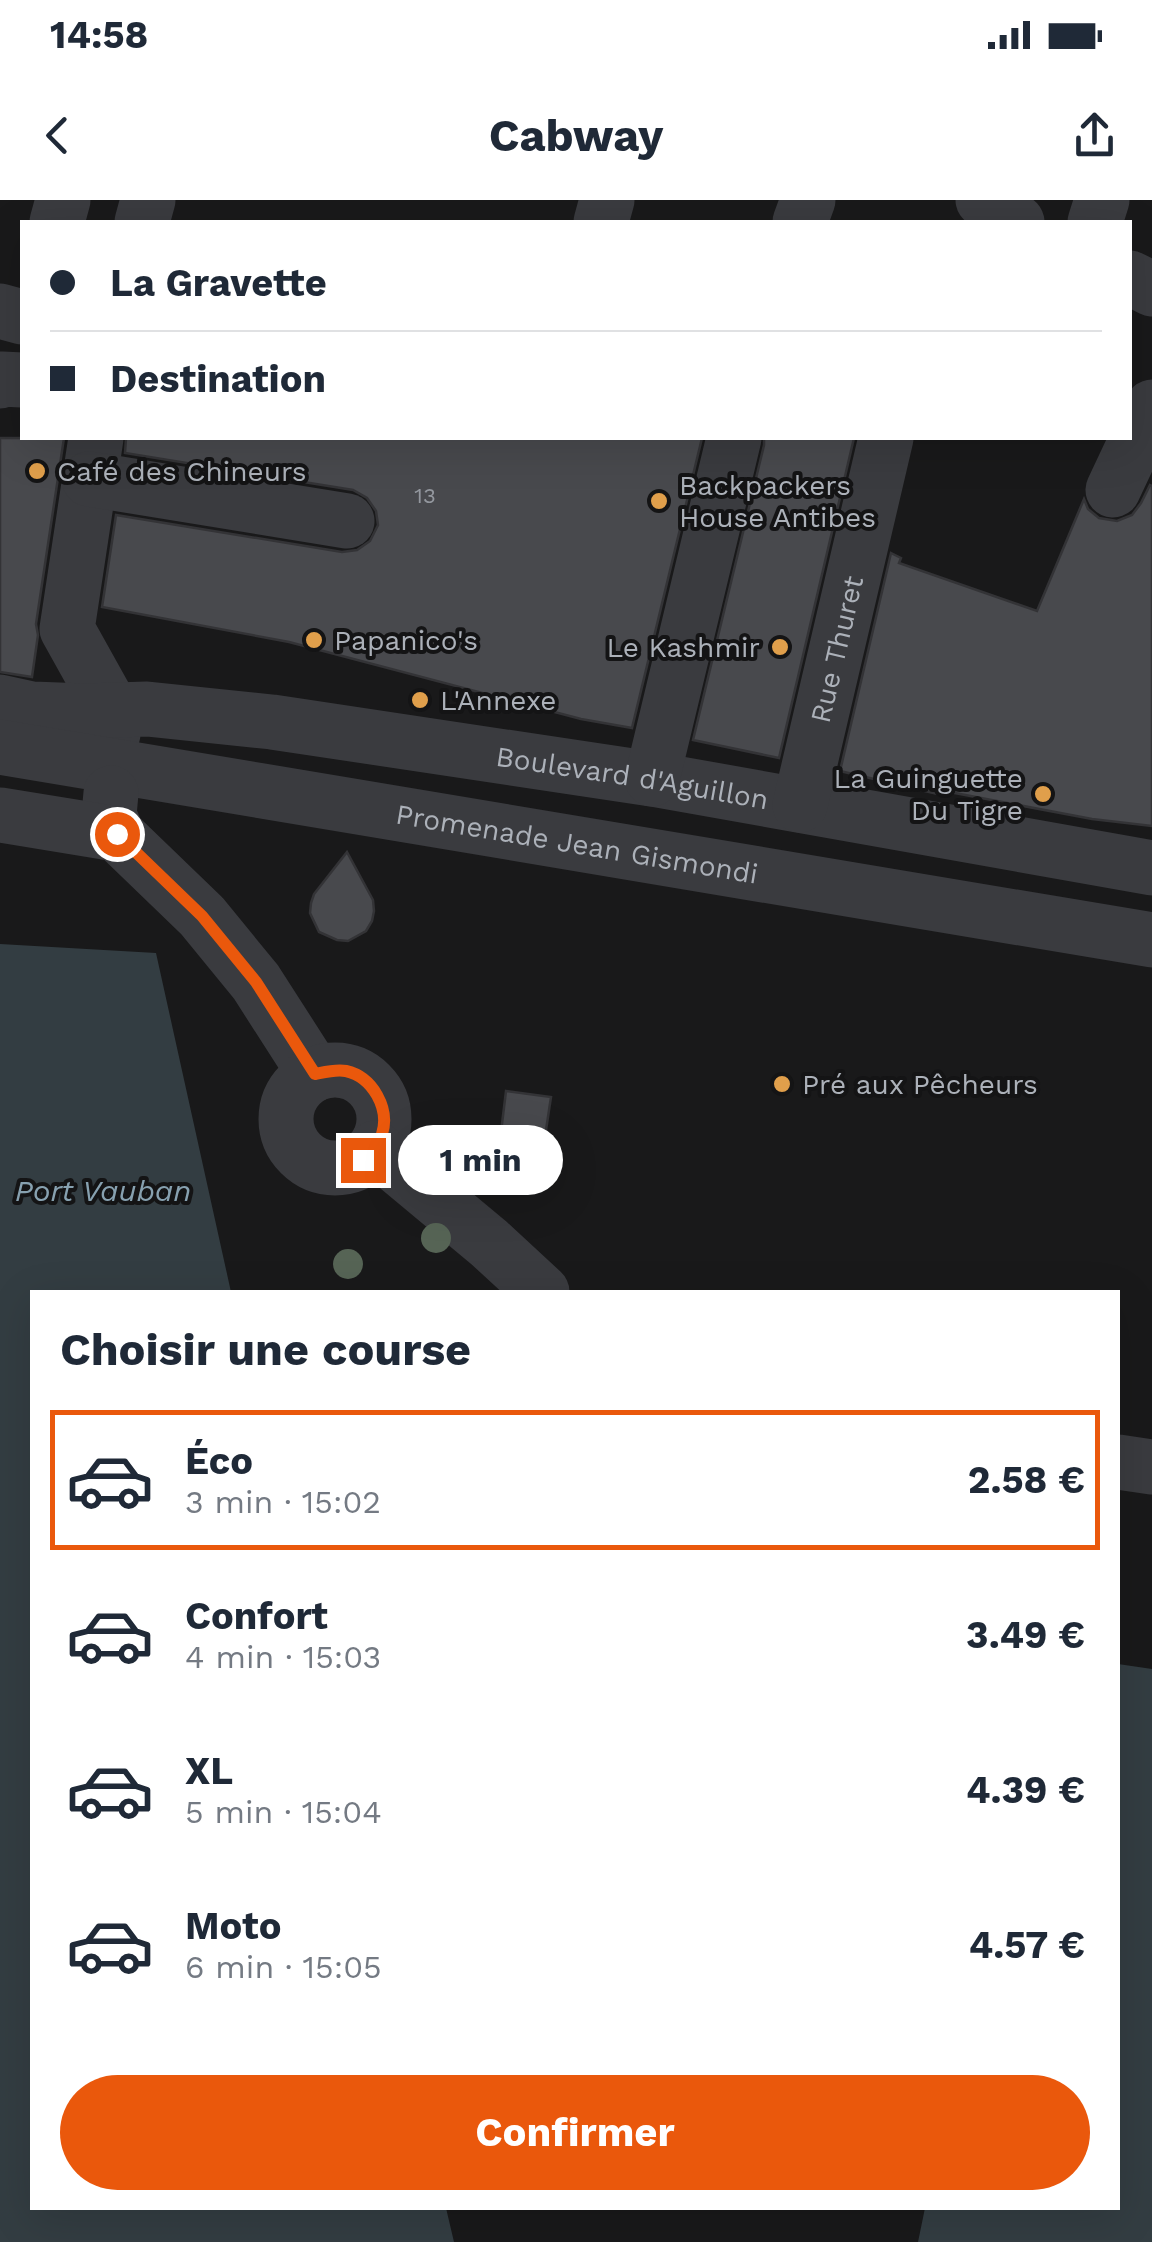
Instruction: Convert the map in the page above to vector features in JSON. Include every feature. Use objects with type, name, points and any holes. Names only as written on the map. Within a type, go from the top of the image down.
[{"type":"street","points":[[983,200],[1013,220]]},
{"type":"street","points":[[1113,490],[1152,407]]},
{"type":"street","points":[[652,779],[734,440]]},
{"type":"street","name":"Rue Thuret","points":[[800,805],[886,440]]},
{"type":"street","points":[[112,721],[66,629],[92,458],[347,521]]},
{"type":"street","name":"Boulevard d'Aguillon","points":[[0,702],[32,709],[84,711],[112,721],[147,709],[272,722],[652,779],[1152,868]]},
{"type":"street","name":"Promenade Jean Gismondi","points":[[0,747],[1152,940]]},
{"type":"street","points":[[0,814],[114,814],[256,982],[315,1074]]},
{"type":"street","points":[[346,1071],[361,1078],[381,1102],[382,1134],[375,1148],[348,1167],[316,1165],[302,1156],[286,1128],[291,1096],[315,1074],[346,1071]]},
{"type":"street","points":[[375,1148],[540,1290]]},
{"type":"street","points":[[1120,1462],[1152,1467]]},
{"type":"water","name":"Port Vauban","points":[[0,944],[156,953],[231,1290],[30,1290],[30,2210],[446,2210],[454,2242],[0,2242]]},
{"type":"water","points":[[1120,1664],[1152,1669],[1152,2242],[918,2242],[925,2210],[1120,2210]]},
{"type":"building","points":[[0,438],[64,440],[36,624],[32,677],[0,672]]},
{"type":"building","points":[[126,440],[702,440],[632,728],[581,719],[289,642],[102,607],[116,515],[342,552],[357,550],[370,541],[378,525],[376,511],[367,498],[353,490],[125,453]]},
{"type":"building","points":[[764,440],[854,440],[779,758],[693,740]]},
{"type":"building","points":[[1150,485],[1152,826],[1092,819],[944,791],[942,795],[840,771],[891,553],[901,558],[899,563],[1037,611],[1084,499],[1088,509],[1099,518],[1117,521],[1132,515]]},
{"type":"building","points":[[347,852],[373,900],[374,911],[366,931],[348,941],[319,932],[310,913],[314,894]]},
{"type":"building","points":[[506,1091],[551,1097],[545,1137],[501,1132]]},
{"type":"place","name":"Café des Chineurs","points":[[37,471]]},
{"type":"place","name":"Backpackers House Antibes","points":[[659,501]]},
{"type":"place","name":"Papanico's","points":[[314,640]]},
{"type":"place","name":"Le Kashmir","points":[[780,647]]},
{"type":"place","name":"L'Annexe","points":[[420,700]]},
{"type":"place","name":"La Guinguette Du Tigre","points":[[1043,794]]},
{"type":"place","name":"Pré aux Pêcheurs","points":[[782,1084]]},
{"type":"route","points":[[117,834],[202,916],[256,982],[315,1074],[346,1071],[373,1089],[381,1102],[382,1134],[363,1160]]}]
